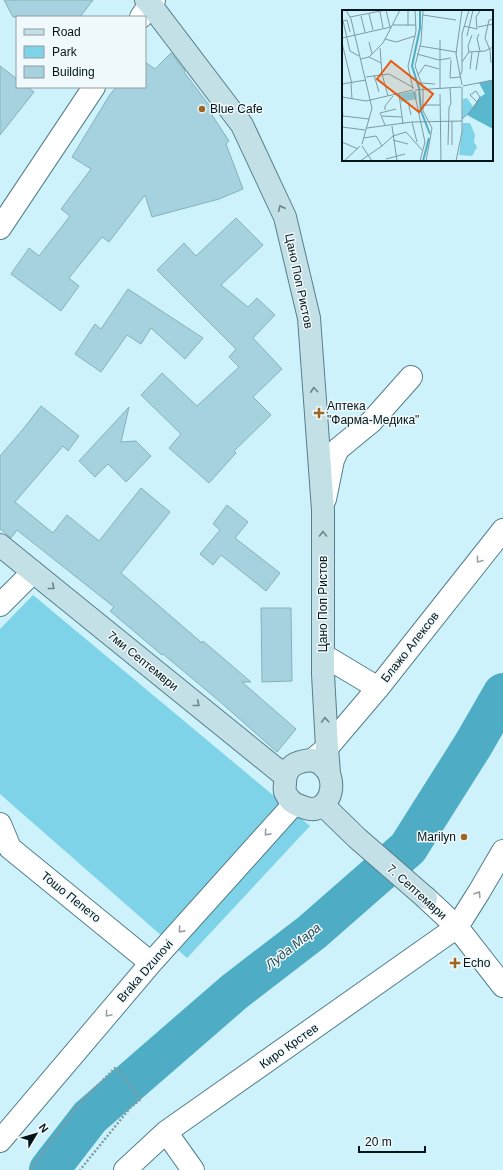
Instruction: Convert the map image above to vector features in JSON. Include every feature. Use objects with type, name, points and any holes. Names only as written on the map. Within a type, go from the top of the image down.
[{"type":"street","name":"Цано Поп Ристов","points":[[148,5],[242,125],[285,217],[310,318],[323,510],[323,760]]},
{"type":"street","points":[[0,228],[93,88]]},
{"type":"street","points":[[323,510],[333,460],[338,449],[371,422],[411,377]]},
{"type":"street","name":"Блажо Алексов","points":[[323,760],[503,530]]},
{"type":"street","name":"7ми Септември","points":[[0,545],[285,776]]},
{"type":"street","points":[[3,598],[34,572]]},
{"type":"street","points":[[323,655],[378,688]]},
{"type":"street","points":[[323,760],[333,784],[330,796],[323,805],[315,809],[307,809],[294,804],[285,791],[285,776],[291,766],[301,761],[323,760]]},
{"type":"street","name":"Braka Dzunovi","points":[[0,1141],[151,963],[294,804]]},
{"type":"street","name":"7. Септември","points":[[323,805],[357,838],[457,927],[503,986]]},
{"type":"street","name":"Тошо Пепето","points":[[0,824],[5,854],[151,963]]},
{"type":"street","points":[[457,927],[503,851]]},
{"type":"street","name":"Киро Крстев","points":[[124,1170],[166,1132],[457,927]]},
{"type":"street","points":[[166,1132],[193,1170]]},
{"type":"path","points":[[30,1170],[79,1104],[116,1067],[141,1099],[130,1108],[80,1170]]},
{"type":"green space","points":[[33,595],[310,826],[187,958],[0,794],[0,629]]},
{"type":"building","points":[[4,0],[93,0],[81,16],[13,17]]},
{"type":"building","points":[[171,53],[185,71],[184,72],[215,113],[212,115],[229,141],[226,144],[243,189],[219,199],[152,217],[145,195],[109,242],[102,237],[69,278],[79,286],[61,311],[11,274],[29,248],[39,256],[70,216],[61,209],[91,169],[72,157],[109,96],[115,88],[146,88],[146,63],[155,69]]},
{"type":"building","points":[[0,66],[16,78],[16,88],[29,88],[34,92],[0,135]]},
{"type":"building","points":[[236,218],[263,245],[221,285],[248,307],[257,298],[275,315],[253,338],[282,369],[253,397],[271,415],[234,451],[236,453],[209,483],[169,448],[181,434],[141,395],[162,373],[197,406],[239,367],[229,357],[236,349],[157,270],[184,243],[196,256]]},
{"type":"building","points":[[128,289],[203,338],[185,359],[151,328],[141,344],[127,335],[101,372],[75,354],[95,324],[101,329]]},
{"type":"building","points":[[41,406],[79,436],[68,451],[63,446],[15,502],[53,533],[67,515],[99,541],[141,488],[170,512],[121,573],[202,643],[203,641],[251,682],[242,682],[296,729],[277,752],[218,700],[110,611],[114,607],[17,530],[11,538],[0,529],[0,456]]},
{"type":"building","points":[[129,407],[121,442],[136,441],[151,456],[126,482],[108,464],[95,477],[79,461]]},
{"type":"building","points":[[227,505],[248,522],[235,538],[280,573],[266,591],[221,555],[213,565],[200,554],[220,530],[213,524]]},
{"type":"building","points":[[261,608],[291,608],[292,681],[262,682]]},
{"type":"waterway","name":"Луда Мара","points":[[49,1170],[90,1117],[234,992],[312,932],[408,848],[473,745],[503,693]]},
{"type":"place","name":"Blue Cafe","points":[[202,109]]},
{"type":"place","name":"Аптека \"Фарма-Медика\"","points":[[319,413]]},
{"type":"place","name":"Marilyn","points":[[464,837]]},
{"type":"place","name":"Echo","points":[[455,963]]}]
